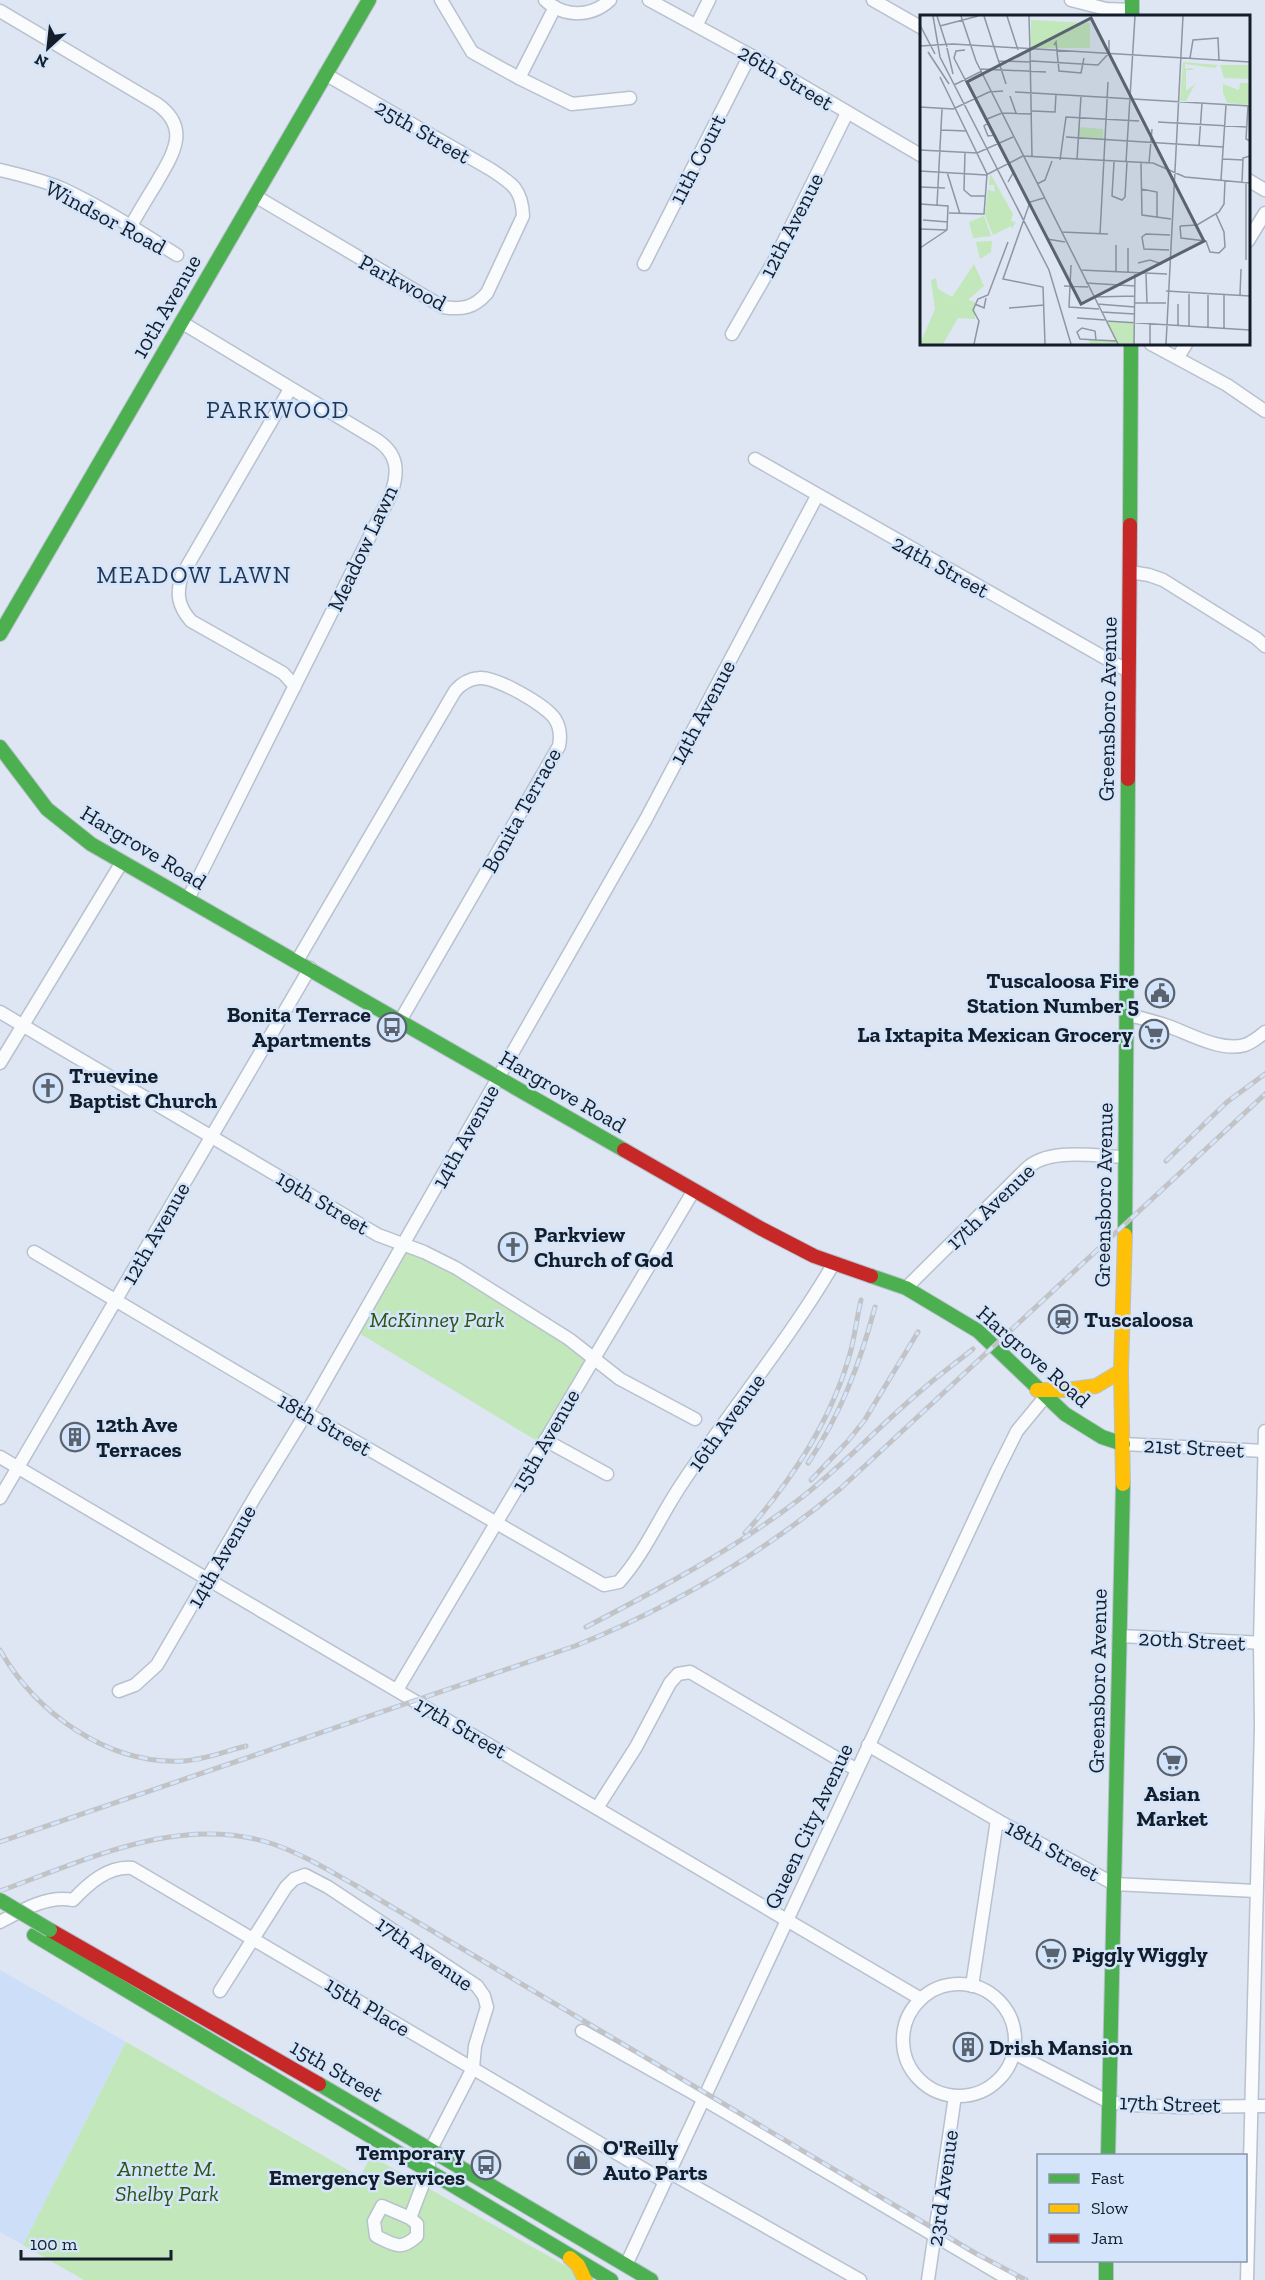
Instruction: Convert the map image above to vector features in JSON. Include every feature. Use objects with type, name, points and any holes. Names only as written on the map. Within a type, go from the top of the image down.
[{"type":"main road","name":"10th Avenue","points":[[0,634],[369,0]]},
{"type":"main road","name":"Greensboro Avenue","points":[[1108,2154],[1123,1444],[1121,1371],[1125,1226],[1131,345]]},
{"type":"main road","name":"Hargrove Road","points":[[0,747],[52,814],[91,844],[787,1242],[814,1256],[906,1288],[978,1331],[1041,1394],[1065,1414],[1107,1440],[1123,1444]]},
{"type":"main road","points":[[1041,1394],[1095,1386],[1121,1371]]},
{"type":"main road","name":"15th Street","points":[[0,1900],[431,2149],[651,2280]]},
{"type":"main road","name":"15th Street","points":[[0,1915],[611,2280]]},
{"type":"main road","points":[[563,2251],[578,2265],[585,2280]]},
{"type":"main road","points":[[1106,2262],[1106,2280]]},
{"type":"main road","name":"Queen City Avenue","points":[[621,2280],[626,2265]]},
{"type":"street","points":[[441,0],[472,52],[519,78],[572,104],[630,98]]},
{"type":"street","points":[[519,78],[550,4],[568,12],[589,14],[610,0]]},
{"type":"street","name":"26th Street","points":[[649,0],[697,24],[920,155]]},
{"type":"street","points":[[697,24],[709,0]]},
{"type":"street","points":[[873,0],[920,27]]},
{"type":"street","points":[[1071,0],[1106,9],[1132,9]]},
{"type":"street","points":[[0,11],[157,104],[174,122],[177,134],[172,157],[130,226]]},
{"type":"street","name":"11th Court","points":[[644,264],[750,55]]},
{"type":"street","name":"25th Street","points":[[325,75],[490,169],[510,182],[518,191]]},
{"type":"street","name":"12th Avenue","points":[[732,334],[774,261],[847,113]]},
{"type":"street","name":"Windsor Road","points":[[0,170],[63,189],[177,255]]},
{"type":"street","points":[[1250,181],[1265,190]]},
{"type":"street","name":"Parkwood","points":[[255,196],[432,302],[455,309],[468,308],[488,293],[523,216],[518,191]]},
{"type":"street","points":[[1250,238],[1265,213]]},
{"type":"street","name":"Meadow Lawn","points":[[181,322],[387,447],[394,457],[397,470],[391,494],[188,899]]},
{"type":"street","points":[[1153,345],[1227,385],[1265,411]]},
{"type":"street","points":[[1178,357],[1185,345]]},
{"type":"street","points":[[290,388],[182,576],[178,587],[178,600],[183,612],[191,621],[282,673],[295,686]]},
{"type":"street","name":"24th Street","points":[[755,459],[1128,671]]},
{"type":"street","name":"14th Avenue","points":[[119,1691],[135,1685],[158,1665],[405,1244],[646,819],[817,496]]},
{"type":"street","points":[[1130,572],[1163,580],[1257,638],[1265,646]]},
{"type":"street","name":"Bonita Terrace","points":[[297,961],[455,691],[472,679],[486,678],[499,682],[549,712],[559,728],[559,746],[400,1021]]},
{"type":"street","points":[[0,1063],[122,862]]},
{"type":"street","name":"12th Avenue","points":[[0,1498],[310,968]]},
{"type":"street","name":"19th Street","points":[[0,1012],[378,1235],[405,1244],[456,1268],[507,1299],[594,1358],[620,1379],[694,1419]]},
{"type":"street","points":[[1126,1014],[1221,1045],[1245,1045],[1256,1040],[1265,1032]]},
{"type":"street","name":"17th Avenue","points":[[906,1288],[1026,1169],[1040,1158],[1124,1157]]},
{"type":"street","name":"15th Avenue","points":[[397,1690],[694,1190]]},
{"type":"street","name":"18th Street","points":[[34,1252],[306,1413],[604,1585],[619,1582]]},
{"type":"street","name":"16th Avenue","points":[[619,1582],[634,1563],[657,1521],[683,1481],[783,1343],[834,1263]]},
{"type":"street","name":"Queen City Avenue","points":[[626,2265],[1017,1431],[1041,1394]]},
{"type":"street","points":[[1247,2280],[1256,1890],[1261,1858],[1265,1431]]},
{"type":"street","points":[[545,1440],[607,1474]]},
{"type":"street","name":"21st Street","points":[[1123,1444],[1265,1451]]},
{"type":"street","name":"17th Street","points":[[0,1457],[921,1999]]},
{"type":"street","name":"20th Street","points":[[1119,1636],[1262,1643]]},
{"type":"street","points":[[597,1808],[636,1748],[670,1683],[678,1674],[690,1672],[857,1770]]},
{"type":"street","name":"18th Street","points":[[868,1745],[997,1820],[1114,1884],[1256,1890]]},
{"type":"street","points":[[972,1986],[997,1820]]},
{"type":"street","name":"15th Place","points":[[0,1922],[24,1909],[49,1900],[62,1898],[73,1900],[88,1884],[109,1871],[121,1867],[132,1868],[473,2068],[666,2177],[860,2280]]},
{"type":"street","name":"17th Avenue","points":[[254,1939],[286,1887],[294,1879],[305,1875],[328,1887],[467,1978],[484,1996],[487,2007],[475,2046],[473,2068],[431,2149],[428,2171],[410,2218]]},
{"type":"street","points":[[220,1991],[254,1939]]},
{"type":"street","points":[[953,1984],[972,1986],[987,1992],[1005,2008],[1014,2030],[1014,2053],[1006,2072],[997,2082],[977,2094],[955,2096],[931,2089],[921,2082],[908,2063],[903,2040],[904,2029],[908,2017],[921,1999],[942,1987],[953,1984]]},
{"type":"street","points":[[582,2031],[1010,2280]]},
{"type":"street","name":"17th Street","points":[[1014,2053],[1109,2102],[1179,2107],[1265,2106]]},
{"type":"street","name":"23rd Avenue","points":[[928,2280],[955,2096]]},
{"type":"shaded area","points":[[0,1970],[126,2042],[23,2245],[0,2232]]},
{"type":"green space","name":"McKinney Park","points":[[405,1244],[594,1358],[542,1444],[354,1330]]},
{"type":"green space","name":"Annette M. Shelby Park","points":[[126,2042],[360,2177],[371,2156],[591,2280],[84,2280],[23,2245]]},
{"type":"railway","points":[[1166,1161],[1227,1102],[1265,1074]]},
{"type":"railway","points":[[0,1842],[575,1646],[646,1614],[714,1578],[778,1536],[840,1489],[1265,1094]]},
{"type":"railway","points":[[745,1533],[794,1471],[822,1424],[851,1350],[861,1300]]},
{"type":"railway","points":[[808,1463],[840,1407],[863,1348],[875,1307]]},
{"type":"railway","points":[[811,1480],[864,1421],[918,1332]]},
{"type":"railway","points":[[586,1627],[694,1568],[772,1519],[814,1488],[907,1403],[973,1349]]},
{"type":"railway","points":[[0,1650],[15,1673],[54,1714],[77,1731],[102,1744],[128,1754],[155,1760],[183,1761],[246,1746]]},
{"type":"railway","points":[[0,1891],[100,1854],[169,1837],[204,1834],[238,1836],[284,1848],[355,1885],[975,2253],[1026,2280]]},
{"type":"traffic: fast","points":[[0,634],[369,0]]},
{"type":"traffic: fast","points":[[1132,0],[1132,15]]},
{"type":"traffic: fast","points":[[1130,525],[1131,345]]},
{"type":"traffic: fast","points":[[0,747],[47,809],[91,844],[624,1150]]},
{"type":"traffic: fast","points":[[1125,1235],[1128,779]]},
{"type":"traffic: fast","points":[[871,1276],[906,1288],[978,1331],[1065,1414],[1102,1437],[1123,1444]]},
{"type":"traffic: fast","points":[[1108,2154],[1123,1484]]},
{"type":"traffic: fast","points":[[0,1900],[50,1930]]},
{"type":"traffic: fast","points":[[34,1935],[611,2280]]},
{"type":"traffic: fast","points":[[319,2084],[651,2280]]},
{"type":"traffic: fast","points":[[1106,2262],[1106,2280]]},
{"type":"traffic: slow","points":[[1123,1484],[1121,1371],[1125,1235]]},
{"type":"traffic: slow","points":[[1037,1390],[1066,1390],[1096,1386],[1121,1371]]},
{"type":"traffic: slow","points":[[570,2258],[578,2265],[585,2280]]},
{"type":"traffic: jam","points":[[1128,779],[1130,525]]},
{"type":"traffic: jam","points":[[624,1150],[760,1228],[814,1256],[871,1276]]},
{"type":"traffic: jam","points":[[50,1930],[319,2084]]},
{"type":"place","name":"Tuscaloosa Fire Station Number 5","points":[[1160,993]]},
{"type":"place","name":"Bonita Terrace Apartments","points":[[392,1027]]},
{"type":"place","name":"La Ixtapita Mexican Grocery","points":[[1154,1034]]},
{"type":"place","name":"Truevine Baptist Church","points":[[48,1088]]},
{"type":"place","name":"Parkview Church of God","points":[[513,1247]]},
{"type":"place","name":"Tuscaloosa","points":[[1063,1319]]},
{"type":"place","name":"12th Ave Terraces","points":[[75,1437]]},
{"type":"place","name":"Asian Market","points":[[1172,1761]]},
{"type":"place","name":"Piggly Wiggly","points":[[1051,1954]]},
{"type":"place","name":"Drish Mansion","points":[[968,2047]]},
{"type":"place","name":"O'Reilly Auto Parts","points":[[582,2160]]},
{"type":"place","name":"Temporary Emergency Services","points":[[486,2165]]},
{"type":"district","name":"PARKWOOD","points":[[278,410]]},
{"type":"district","name":"MEADOW LAWN","points":[[194,575]]}]
